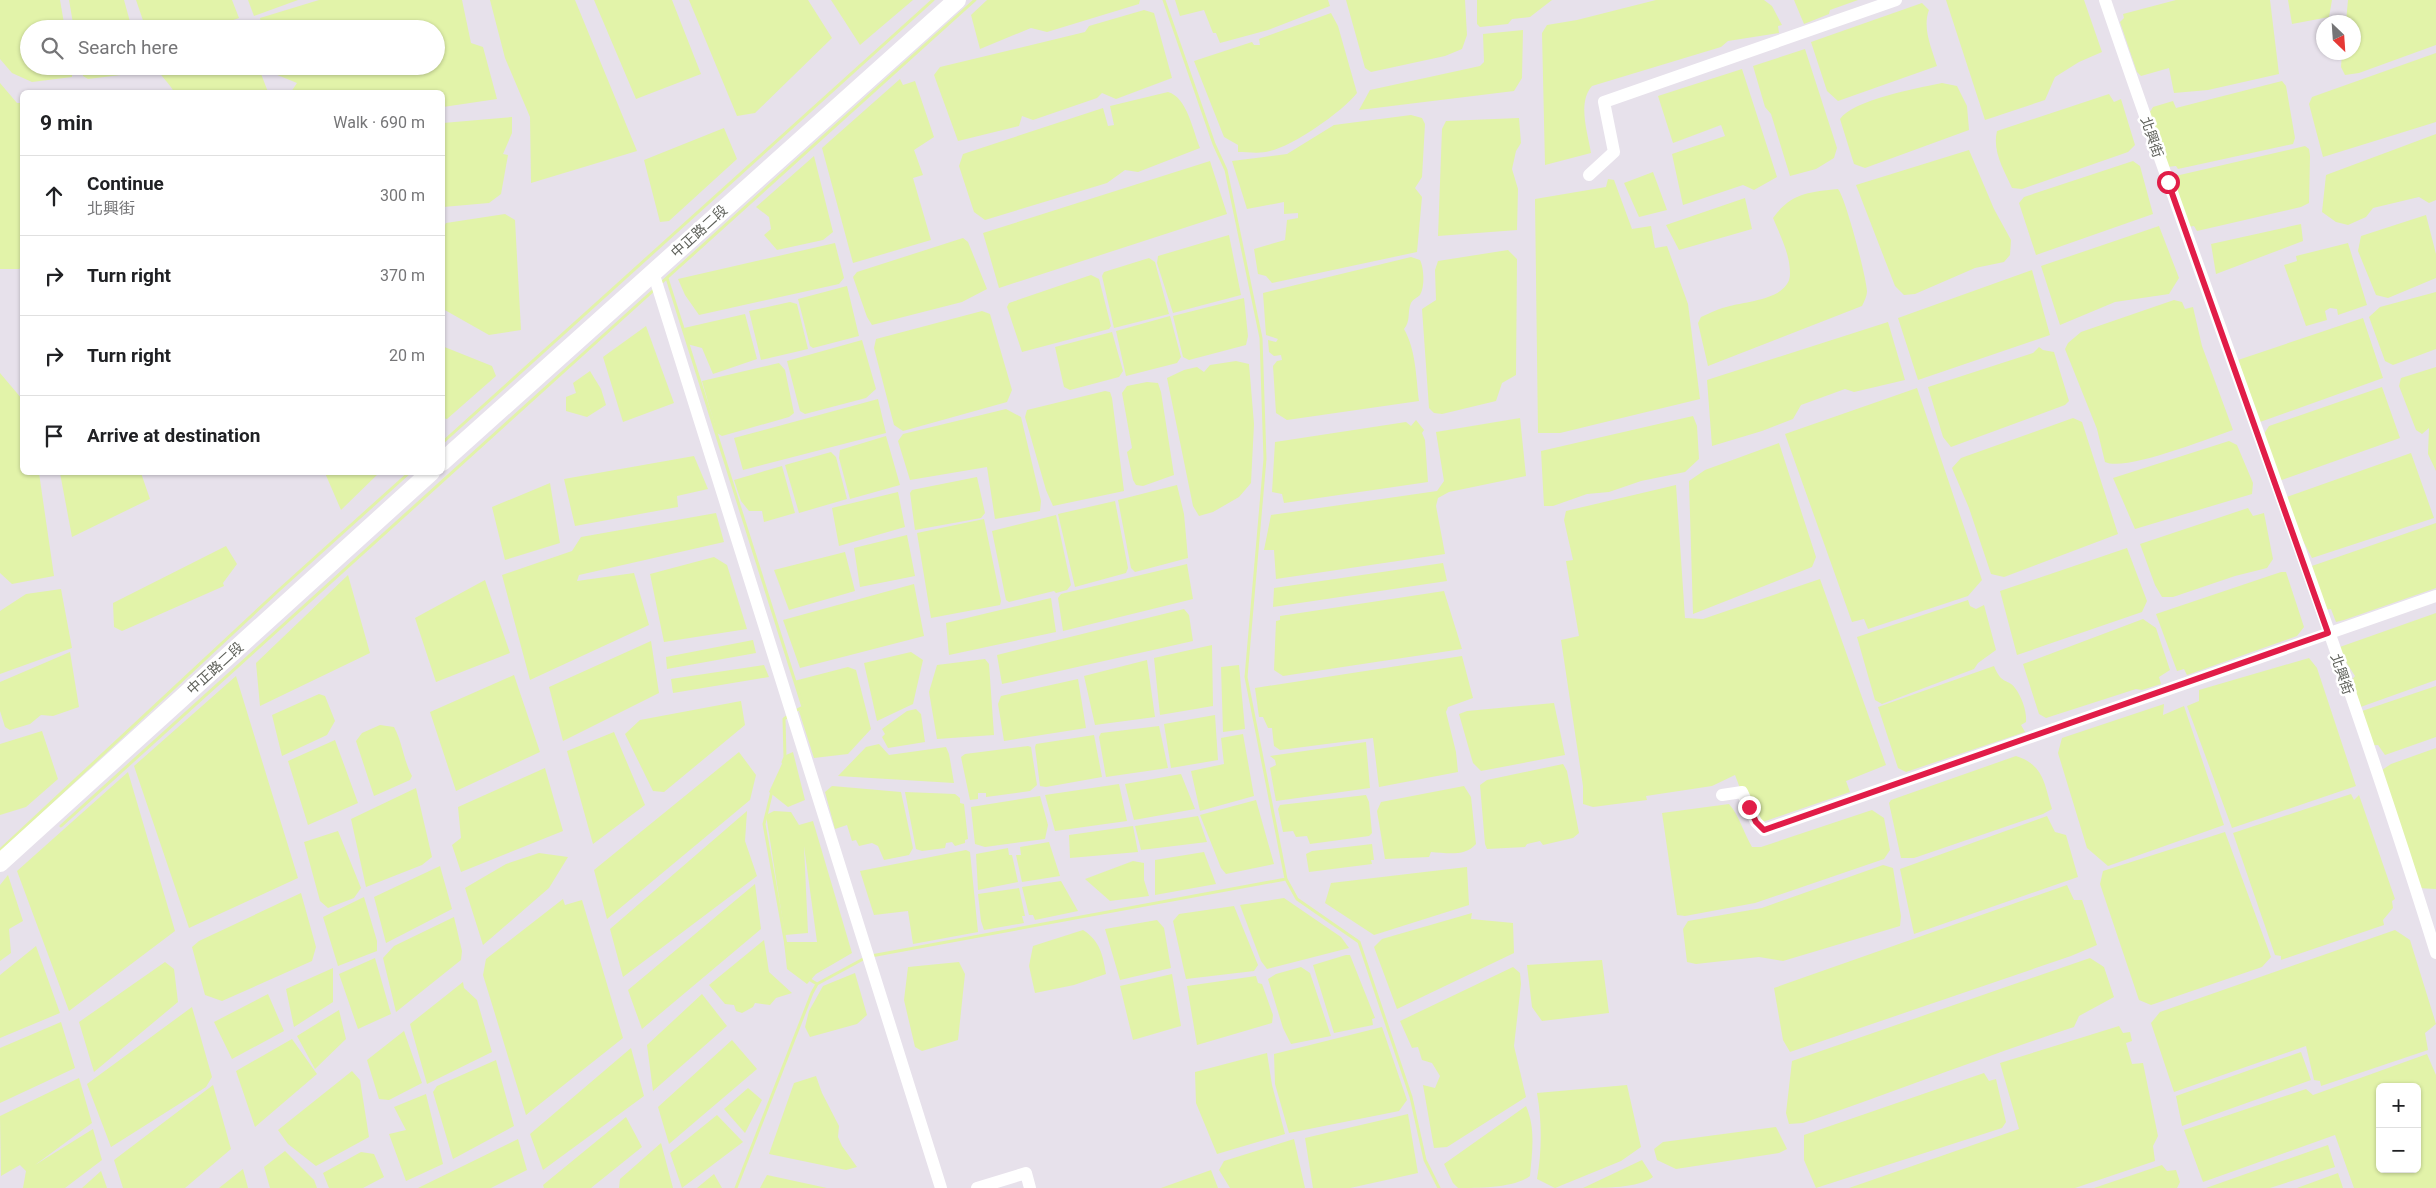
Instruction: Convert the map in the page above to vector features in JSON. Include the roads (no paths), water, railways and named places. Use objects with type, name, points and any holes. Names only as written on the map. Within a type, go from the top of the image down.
[{"type":"main road","name":"中正路二段","points":[[445,459],[957,0]]},
{"type":"main road","name":"中正路二段","points":[[0,863],[428,475]]},
{"type":"street","points":[[1589,175],[1614,152],[1604,102],[1896,0]]},
{"type":"street","name":"北興街","points":[[2105,0],[2158,157],[2328,633],[2436,953]]},
{"type":"street","points":[[653,272],[941,1188]]},
{"type":"street","points":[[1722,795],[1742,792],[1756,822],[1764,830],[2436,596]]},
{"type":"street","points":[[977,1188],[1026,1173],[1030,1188]]},
{"type":"waterway","points":[[445,440],[933,0]]},
{"type":"waterway","points":[[660,284],[975,0]]},
{"type":"waterway","points":[[1164,0],[1214,144],[1226,170],[1261,338],[1265,459],[1246,677],[1286,879],[1297,899],[1359,942],[1411,1097],[1425,1160],[1439,1188]]},
{"type":"waterway","points":[[667,278],[803,707],[795,711]]},
{"type":"waterway","points":[[61,826],[656,288]]},
{"type":"waterway","points":[[0,850],[279,590],[407,475]]},
{"type":"waterway","points":[[783,762],[785,757],[784,719],[788,716]]},
{"type":"waterway","points":[[772,791],[764,824],[786,945]]},
{"type":"waterway","points":[[871,956],[1286,879]]},
{"type":"waterway","points":[[736,1188],[817,984],[865,958]]},
{"type":"waterway","points":[[807,978],[817,984]]}]
